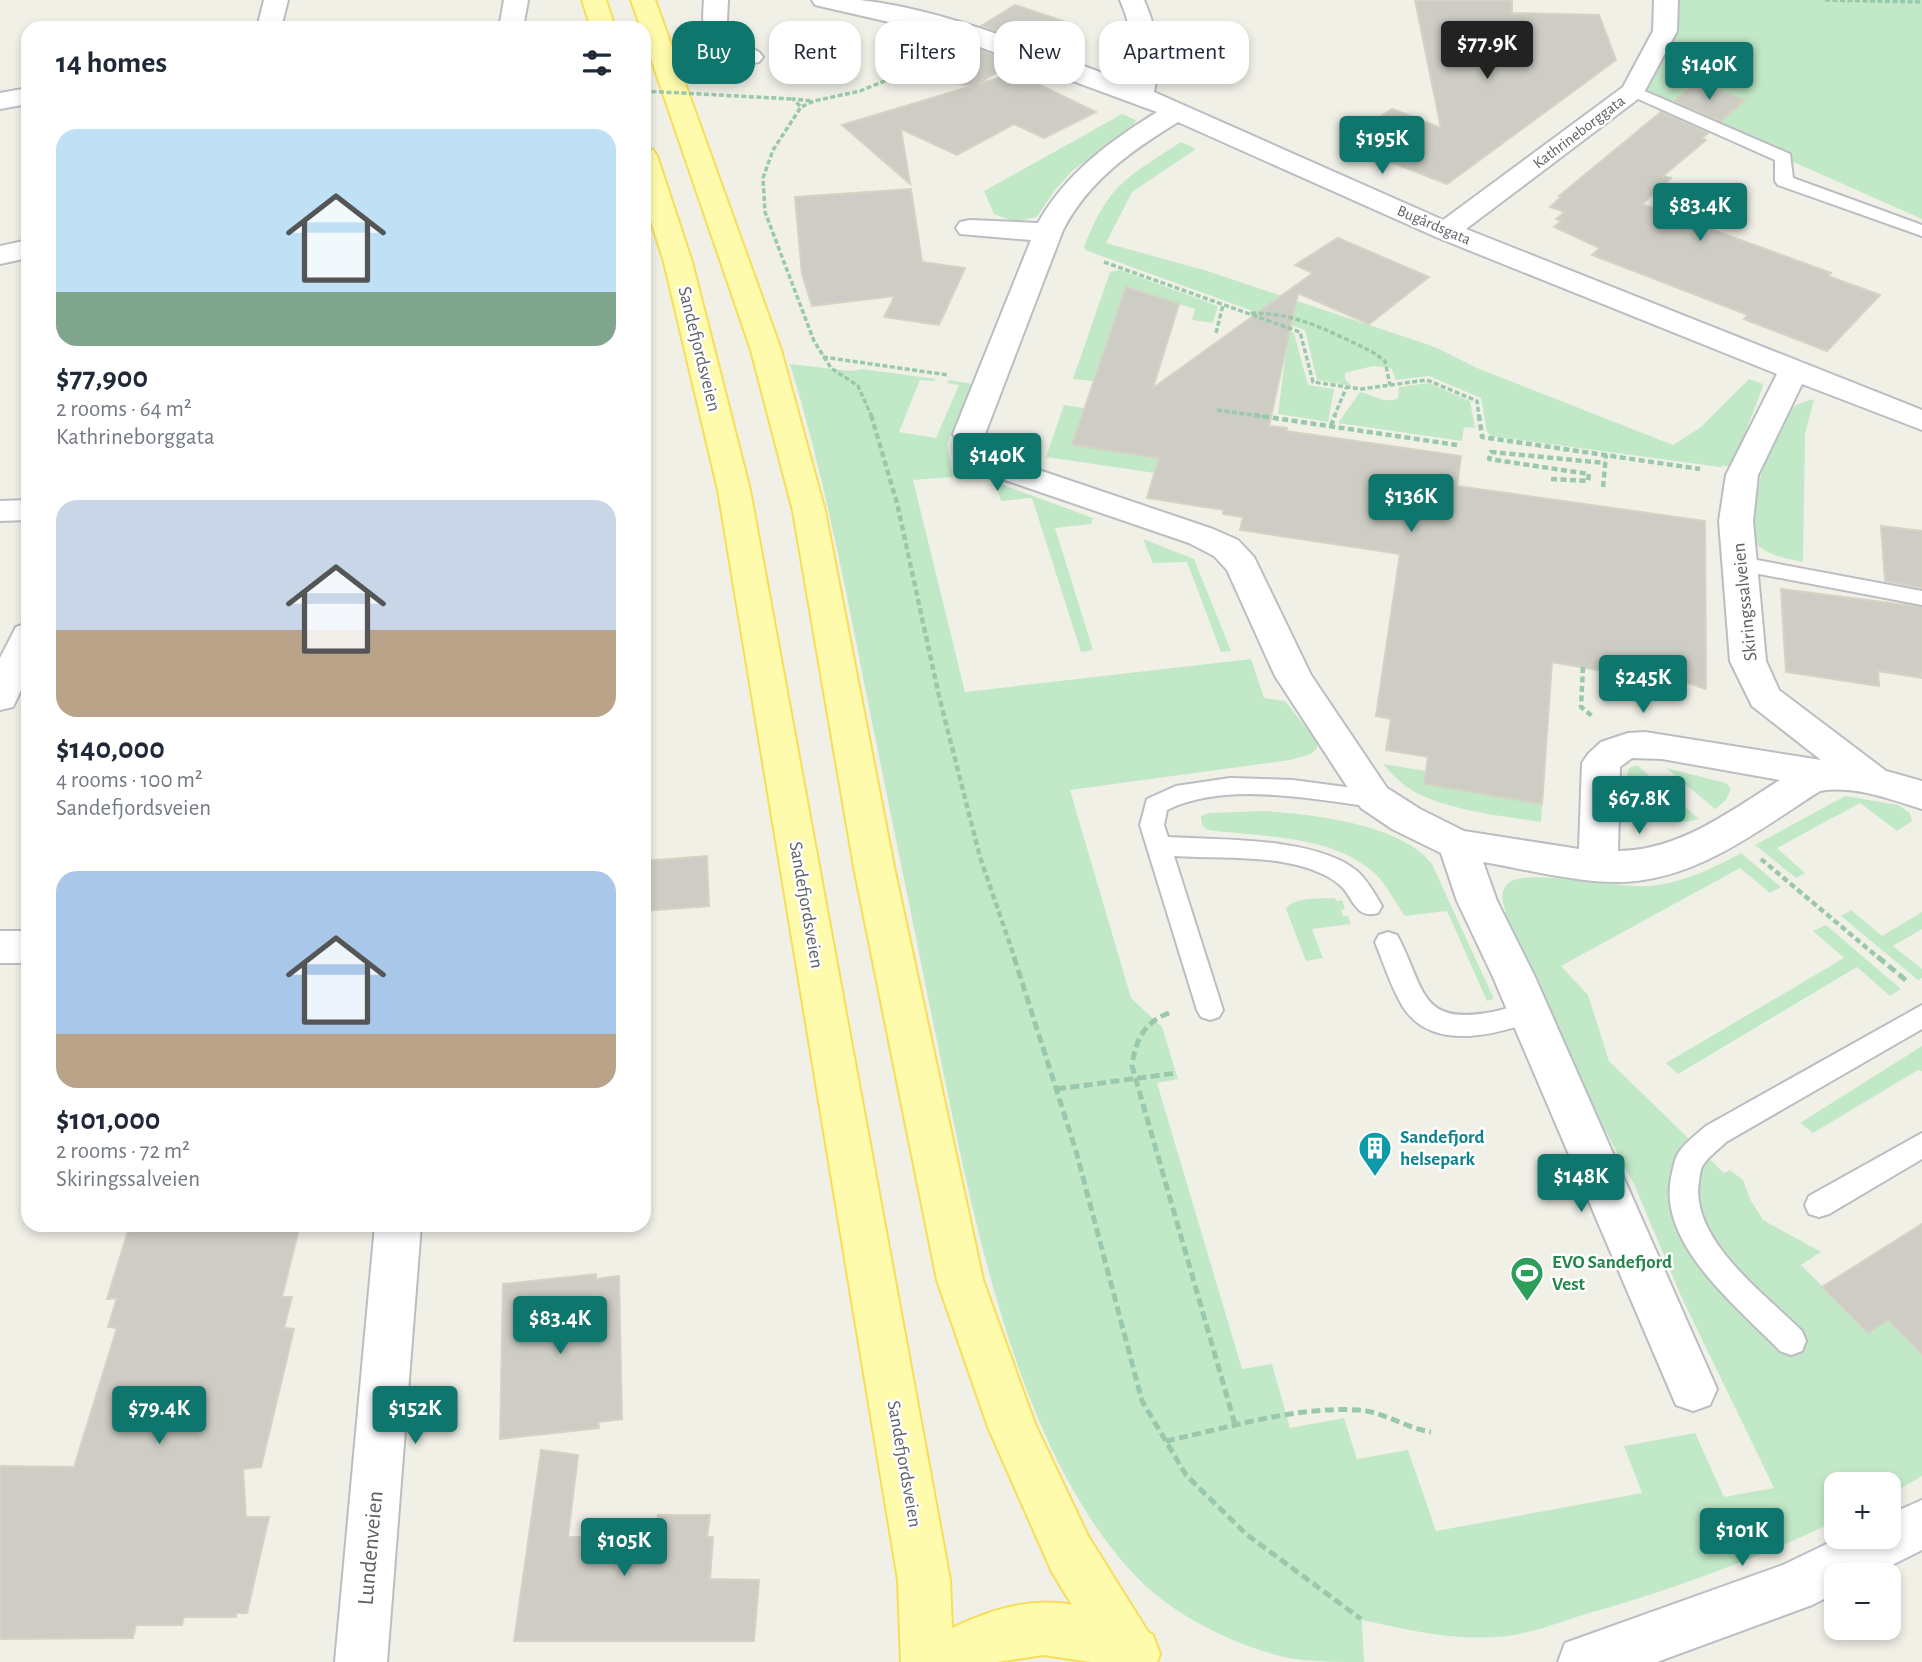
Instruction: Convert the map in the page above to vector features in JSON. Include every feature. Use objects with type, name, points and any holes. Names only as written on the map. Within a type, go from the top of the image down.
[{"type":"main road","points":[[594,0],[601,21]]},
{"type":"main road","points":[[643,0],[650,21]]},
{"type":"main road","points":[[651,23],[766,350],[809,511],[874,867],[960,1280],[1023,1452],[1070,1554],[1136,1656]]},
{"type":"main road","name":"Sandefjordsveien","points":[[651,178],[678,262],[734,490],[924,1580],[927,1662]]},
{"type":"main road","points":[[946,1662],[961,1650],[1002,1633],[1045,1627],[1088,1634],[1136,1656]]},
{"type":"street","points":[[271,21],[276,0]]},
{"type":"street","points":[[512,21],[516,0]]},
{"type":"street","points":[[716,0],[716,21]]},
{"type":"street","name":"Bugårdsgata","points":[[824,0],[924,21]]},
{"type":"street","points":[[1132,0],[1146,28],[1147,66],[1140,95]]},
{"type":"street","name":"Kathrineborggata","points":[[1446,231],[1633,91],[1665,31],[1666,0]]},
{"type":"street","name":"Bugårdsgata","points":[[980,38],[1140,95],[1446,231],[1922,421]]},
{"type":"street","points":[[0,101],[21,97]]},
{"type":"street","points":[[1177,111],[1083,176],[1063,202],[1046,232],[1040,255],[969,434],[980,455],[1013,472],[1201,536],[1226,548],[1242,565],[1293,676],[1314,712],[1374,798],[1406,819],[1457,844],[1598,866],[1643,866],[1683,854],[1727,831],[1810,779],[1833,775]]},
{"type":"street","points":[[970,228],[1046,232]]},
{"type":"street","points":[[0,255],[21,250]]},
{"type":"street","name":"Skiringssalveien","points":[[1796,372],[1786,382],[1742,475],[1737,521],[1748,661],[1765,697],[1873,781],[1922,795]]},
{"type":"street","points":[[0,511],[21,510]]},
{"type":"street","points":[[0,698],[21,651]]},
{"type":"street","points":[[1598,866],[1601,763],[1610,752],[1640,744],[1662,746],[1873,781]]},
{"type":"street","points":[[1457,844],[1477,901],[1529,1013],[1693,1389]]},
{"type":"street","points":[[0,947],[21,947]]},
{"type":"street","name":"Lundenveien","points":[[361,1662],[397,1232]]},
{"type":"street","points":[[1584,1662],[1794,1587],[1922,1524]]},
{"type":"lane","points":[[1633,91],[1784,158],[1784,181],[1922,231]]},
{"type":"lane","points":[[1741,564],[1922,598]]},
{"type":"lane","points":[[1210,1010],[1152,825],[1156,805],[1167,797],[1192,790],[1227,787],[1300,790],[1374,798]]},
{"type":"lane","points":[[1159,846],[1291,855],[1321,861],[1347,876],[1370,906]]},
{"type":"lane","points":[[1388,942],[1414,1004],[1434,1021],[1452,1027],[1497,1023],[1529,1013]]},
{"type":"lane","points":[[1791,1341],[1705,1251],[1690,1229],[1684,1207],[1689,1160],[1716,1135],[1922,1016]]},
{"type":"lane","points":[[1819,1205],[1922,1146]]},
{"type":"path","points":[[1825,0],[1922,2]]},
{"type":"path","points":[[878,84],[860,92],[814,101],[800,107],[773,150],[763,178],[765,212],[823,357],[831,368],[858,386],[871,415],[897,503],[939,696],[980,857],[1058,1089],[1142,1401],[1186,1475],[1246,1534],[1361,1619]]},
{"type":"path","points":[[651,91],[814,101]]},
{"type":"path","points":[[793,99],[800,107]]},
{"type":"path","points":[[1104,262],[1300,332],[1313,382],[1346,388],[1427,380],[1476,401],[1482,437],[1742,475]]},
{"type":"path","points":[[1216,333],[1223,304]]},
{"type":"path","points":[[1246,313],[1294,314],[1366,347],[1385,360],[1390,385]]},
{"type":"path","points":[[823,357],[990,382]]},
{"type":"path","points":[[1331,426],[1346,388]]},
{"type":"path","points":[[1217,410],[1457,445]]},
{"type":"path","points":[[1550,479],[1588,481],[1589,474],[1489,459],[1491,453],[1605,463]]},
{"type":"path","points":[[1603,487],[1606,455]]},
{"type":"path","points":[[1210,1010],[1167,1013],[1153,1019],[1133,1048],[1132,1066],[1236,1428]]},
{"type":"path","points":[[1058,1089],[1176,1073]]},
{"type":"path","points":[[1166,1441],[1333,1410],[1361,1410],[1417,1431],[1431,1432]]},
{"type":"green space","points":[[1662,0],[1922,0],[1922,219],[1633,91],[1665,31]]},
{"type":"green space","points":[[1122,114],[1136,120],[1133,128],[1073,170],[1054,191],[1037,217],[1015,222],[994,214],[984,191]]},
{"type":"green space","points":[[1181,142],[1196,149],[1132,192],[1106,243],[1204,270],[1435,347],[1477,368],[1673,445],[1701,427],[1749,379],[1763,384],[1733,465],[1720,467],[1491,436],[1487,432],[1481,398],[1429,376],[1396,380],[1391,368],[1373,366],[1345,373],[1345,379],[1352,386],[1317,380],[1305,330],[1085,250],[1102,209],[1121,184]]},
{"type":"green space","points":[[1120,270],[1218,306],[1213,323],[1192,320],[1195,309],[1126,288],[1094,381],[1073,379],[1110,272]]},
{"type":"green space","points":[[1270,324],[1294,333],[1308,385],[1334,389],[1328,422],[1278,414],[1287,343]]},
{"type":"green space","points":[[790,364],[851,371],[862,369],[936,379],[920,380],[899,432],[936,438],[959,385],[947,383],[949,380],[972,384],[947,444],[953,477],[913,480],[965,692],[1251,659],[1264,698],[1285,701],[1317,742],[1317,748],[1311,754],[1290,760],[1070,790],[1131,998],[1162,1027],[1178,1079],[1157,1083],[1242,1369],[1272,1364],[1290,1428],[1344,1418],[1357,1459],[1408,1450],[1436,1531],[1642,1493],[1624,1446],[1695,1433],[1724,1497],[1774,1488],[1681,1296],[1634,1184],[1581,1085],[1497,914],[1506,912],[1504,888],[1520,878],[1552,878],[1630,886],[1657,885],[1694,875],[1741,853],[1781,887],[1770,893],[1740,868],[1561,966],[1588,995],[1609,1061],[1724,1173],[1730,1170],[1743,1180],[1750,1199],[1763,1220],[1821,1252],[1801,1265],[1868,1332],[1888,1320],[1922,1354],[1922,1476],[1901,1488],[1901,1472],[1824,1472],[1824,1526],[1713,1573],[1532,1631],[1494,1637],[1456,1637],[1362,1620],[1364,1662],[1288,1658],[1245,1645],[1202,1625],[1145,1586],[1089,1516],[1054,1453],[1024,1384],[1000,1311],[962,1161],[813,445]]},
{"type":"green space","points":[[1428,383],[1470,401],[1475,428],[1464,427],[1462,441],[1338,423],[1360,392],[1383,400],[1393,400],[1398,398],[1399,387]]},
{"type":"green space","points":[[1814,399],[1805,434],[1803,562],[1777,556],[1765,550],[1754,542],[1753,532],[1763,465],[1775,431],[1793,407]]},
{"type":"green space","points":[[1064,405],[1084,408],[1072,445],[1134,454],[1162,447],[1155,473],[1046,457]]},
{"type":"green space","points":[[998,483],[1093,518],[1091,524],[1055,528],[1093,650],[1081,652],[1032,498],[1001,501],[996,485]]},
{"type":"green space","points":[[1143,539],[1194,559],[1231,651],[1221,652],[1187,562],[1153,563]]},
{"type":"green space","points":[[1383,764],[1426,771],[1424,784],[1542,804],[1541,822],[1488,814],[1432,800],[1403,784]]},
{"type":"green space","points":[[1638,766],[1699,819],[1685,822],[1657,820],[1644,816],[1634,808],[1628,798],[1626,785],[1629,768]]},
{"type":"green space","points":[[1666,768],[1726,783],[1731,789],[1726,800],[1715,809]]},
{"type":"green space","points":[[1845,796],[1898,805],[1910,813],[1912,821],[1897,831],[1860,803],[1777,848],[1805,873],[1796,878],[1755,845]]},
{"type":"green space","points":[[1263,811],[1330,819],[1378,830],[1418,850],[1432,864],[1494,999],[1487,1001],[1447,911],[1405,916],[1373,872],[1337,851],[1295,840],[1208,830],[1202,825],[1201,816],[1210,813]]},
{"type":"green space","points":[[1335,898],[1336,901],[1342,900],[1345,909],[1341,910],[1343,916],[1348,916],[1351,924],[1312,929],[1323,958],[1306,961],[1286,909],[1301,900]]},
{"type":"green space","points":[[1851,910],[1882,936],[1922,912],[1922,929],[1893,946],[1922,969],[1922,978],[1918,980],[1841,916]]},
{"type":"green space","points":[[1826,925],[1901,989],[1890,996],[1857,967],[1678,1074],[1666,1063],[1844,958],[1813,931]]},
{"type":"green space","points":[[1922,1046],[1922,1071],[1918,1070],[1813,1133],[1800,1123]]},
{"type":"building","points":[[1415,0],[1512,0],[1512,13],[1599,15],[1616,60],[1447,184],[1345,142],[1392,109],[1441,128]]},
{"type":"building","points":[[1015,5],[1063,21],[994,21],[994,31],[981,26]]},
{"type":"building","points":[[980,50],[994,55],[994,74],[980,83]]},
{"type":"building","points":[[994,79],[994,84],[1038,84],[1096,112],[1044,138],[1014,124],[957,155],[901,129],[910,184],[842,125],[972,86],[960,84],[980,84]]},
{"type":"building","points":[[1695,84],[1745,100],[1721,121],[1674,101]]},
{"type":"building","points":[[1661,112],[1708,133],[1702,138],[1706,140],[1663,176],[1671,178],[1642,204],[1831,273],[1828,276],[1880,295],[1827,351],[1744,319],[1748,315],[1592,255],[1600,248],[1554,227],[1561,221],[1556,219],[1565,212],[1550,207],[1561,197],[1559,196]]},
{"type":"building","points":[[911,189],[922,262],[965,268],[939,325],[884,317],[895,296],[812,306],[802,274],[795,197]]},
{"type":"building","points":[[1338,238],[1429,277],[1369,324],[1298,293],[1269,426],[1287,428],[1286,431],[1461,456],[1457,486],[1705,521],[1706,689],[1636,665],[1602,671],[1552,662],[1542,804],[1424,784],[1428,757],[1386,750],[1391,719],[1376,716],[1400,554],[1240,530],[1243,517],[1223,514],[1224,510],[1147,498],[1159,458],[1072,445],[1126,287],[1179,304],[1153,388],[1313,273],[1295,265]]},
{"type":"building","points":[[1881,526],[1922,531],[1922,588],[1885,581]]},
{"type":"building","points":[[1781,589],[1922,607],[1922,678],[1878,671],[1879,686],[1786,672]]},
{"type":"building","points":[[707,856],[709,906],[651,910],[651,860]]},
{"type":"building","points":[[1922,1224],[1922,1354],[1888,1320],[1868,1333],[1822,1287]]},
{"type":"building","points":[[128,1232],[298,1232],[282,1297],[292,1297],[284,1328],[294,1329],[261,1467],[243,1469],[246,1517],[269,1517],[247,1613],[236,1613],[236,1617],[184,1617],[182,1625],[136,1625],[133,1638],[0,1639],[0,1466],[74,1467],[117,1328],[108,1327],[117,1298],[107,1299]]},
{"type":"building","points":[[596,1274],[596,1279],[619,1276],[622,1419],[598,1422],[599,1428],[500,1439],[503,1284]]},
{"type":"building","points":[[541,1450],[578,1455],[568,1537],[656,1537],[658,1515],[710,1515],[707,1537],[713,1537],[710,1579],[759,1580],[754,1641],[514,1641]]},
{"type":"place","name":"Sandefjord helsepark","points":[[1375,1178]]},
{"type":"place","name":"EVO Sandefjord Vest","points":[[1527,1303]]}]
